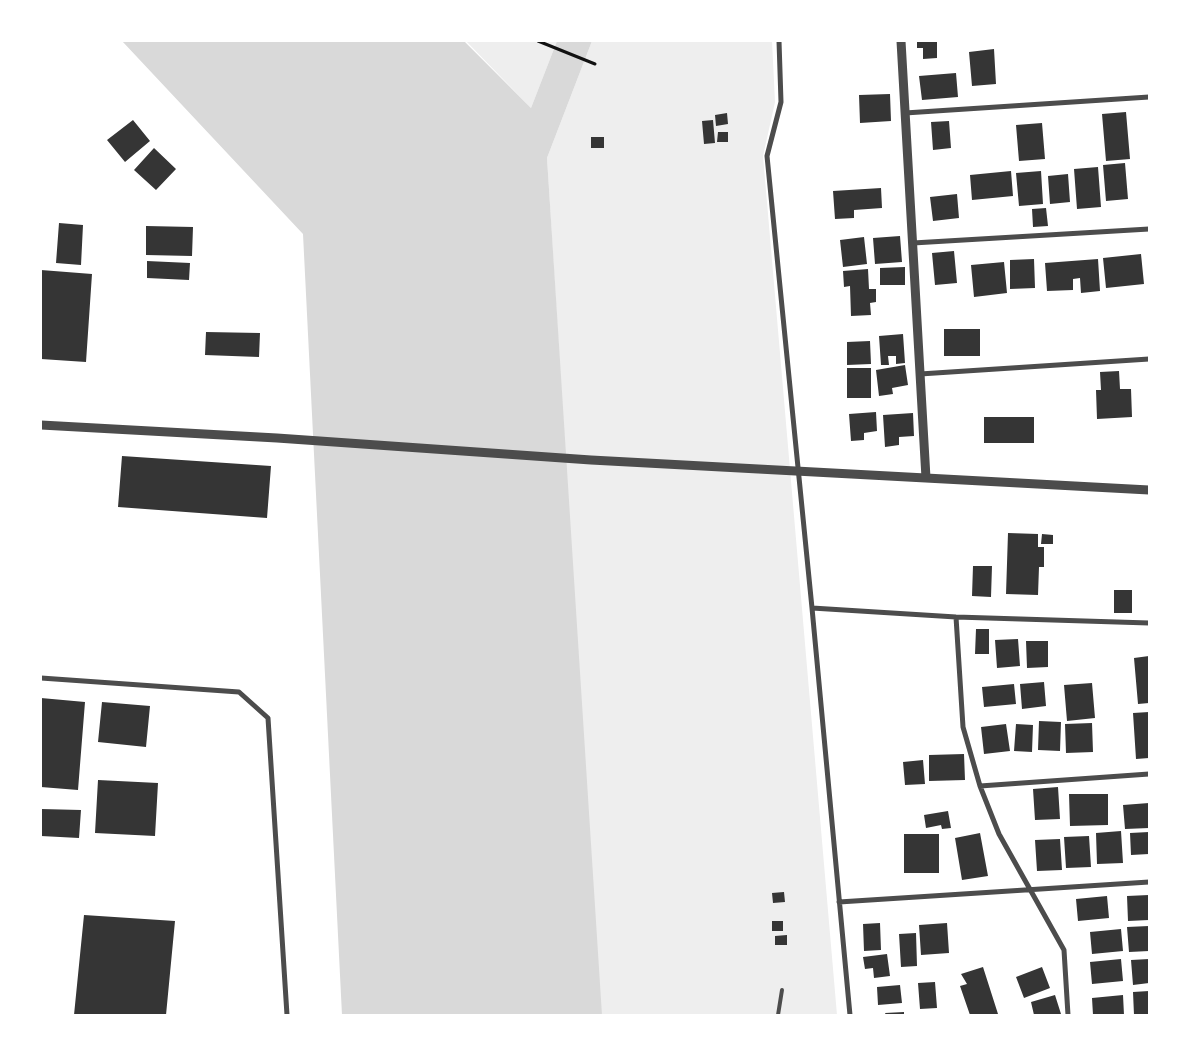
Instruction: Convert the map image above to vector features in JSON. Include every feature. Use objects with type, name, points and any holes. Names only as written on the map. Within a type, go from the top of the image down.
[{"type":"street","points":[[779,41],[781,102],[766,156],[812,608],[850,1015]]},
{"type":"street","points":[[901,41],[926,478]]},
{"type":"street","points":[[905,113],[1149,97]]},
{"type":"street","points":[[913,243],[1149,229]]},
{"type":"street","points":[[920,374],[1149,359]]},
{"type":"street","points":[[41,425],[277,438],[591,460],[1149,490]]},
{"type":"street","points":[[812,608],[956,617],[1149,623]]},
{"type":"street","points":[[956,617],[963,727],[980,786],[999,834],[1064,950],[1068,1015]]},
{"type":"street","points":[[41,678],[239,692],[268,718],[287,1015]]},
{"type":"street","points":[[980,786],[1149,774]]},
{"type":"street","points":[[839,902],[1149,882]]},
{"type":"lane","points":[[778,1015],[782,990]]},
{"type":"path","points":[[538,41],[595,64]]},
{"type":"shaded area","points":[[122,41],[464,41],[531,108],[557,41],[592,41],[547,158],[602,1015],[342,1015],[303,234]]},
{"type":"shaded area","points":[[466,41],[557,41],[531,108]]},
{"type":"shaded area","points":[[592,41],[772,41],[775,102],[763,156],[837,1015],[600,1015],[547,158]]},
{"type":"building","points":[[917,41],[937,41],[937,58],[923,59],[923,48],[917,48]]},
{"type":"building","points":[[994,49],[996,84],[972,86],[969,52]]},
{"type":"building","points":[[956,73],[958,97],[922,100],[919,76]]},
{"type":"building","points":[[890,94],[891,121],[860,123],[859,95]]},
{"type":"building","points":[[1126,112],[1130,159],[1106,161],[1102,114]]},
{"type":"building","points":[[727,113],[728,124],[716,126],[715,115]]},
{"type":"building","points":[[133,120],[150,141],[125,162],[107,140]]},
{"type":"building","points":[[713,120],[715,143],[704,144],[702,121]]},
{"type":"building","points":[[949,121],[951,148],[933,150],[931,122]]},
{"type":"building","points":[[1042,123],[1045,159],[1019,161],[1016,125]]},
{"type":"building","points":[[718,132],[728,132],[728,142],[717,142]]},
{"type":"building","points":[[591,137],[604,137],[604,148],[591,148]]},
{"type":"building","points":[[154,148],[176,169],[156,190],[134,170]]},
{"type":"building","points":[[1125,163],[1128,199],[1106,201],[1103,165]]},
{"type":"building","points":[[1098,167],[1101,207],[1077,209],[1074,169]]},
{"type":"building","points":[[1011,171],[1013,196],[972,200],[970,175]]},
{"type":"building","points":[[1041,171],[1043,204],[1019,206],[1016,173]]},
{"type":"building","points":[[1068,174],[1070,202],[1050,204],[1048,176]]},
{"type":"building","points":[[881,188],[882,208],[854,210],[854,218],[835,219],[833,191]]},
{"type":"building","points":[[957,194],[959,218],[933,221],[930,197]]},
{"type":"building","points":[[1046,208],[1048,226],[1033,227],[1032,209]]},
{"type":"building","points":[[59,223],[83,225],[81,265],[56,263]]},
{"type":"building","points":[[146,226],[193,227],[192,256],[146,255]]},
{"type":"building","points":[[900,236],[902,262],[875,264],[873,238]]},
{"type":"building","points":[[864,237],[867,264],[843,267],[840,240]]},
{"type":"building","points":[[954,251],[957,283],[935,285],[932,253]]},
{"type":"building","points":[[1141,254],[1144,284],[1106,288],[1103,258]]},
{"type":"building","points":[[1034,259],[1035,288],[1010,289],[1010,260]]},
{"type":"building","points":[[1098,259],[1100,291],[1081,293],[1080,278],[1073,279],[1073,290],[1047,291],[1045,263]]},
{"type":"building","points":[[147,261],[190,263],[189,280],[147,278]]},
{"type":"building","points":[[1004,262],[1007,293],[974,297],[971,265]]},
{"type":"building","points":[[905,267],[905,285],[880,285],[880,268]]},
{"type":"building","points":[[868,269],[869,289],[876,289],[876,302],[870,303],[871,315],[851,316],[850,286],[844,287],[843,271]]},
{"type":"building","points":[[41,270],[92,274],[86,362],[41,359]]},
{"type":"building","points":[[944,329],[980,329],[980,356],[944,356]]},
{"type":"building","points":[[206,332],[260,333],[259,357],[205,355]]},
{"type":"building","points":[[903,334],[905,363],[896,364],[896,356],[888,356],[889,365],[881,365],[879,336]]},
{"type":"building","points":[[870,341],[871,364],[847,365],[847,342]]},
{"type":"building","points":[[905,365],[908,385],[892,388],[893,394],[879,396],[876,370]]},
{"type":"building","points":[[847,368],[871,368],[871,398],[847,398]]},
{"type":"building","points":[[1119,371],[1120,389],[1131,389],[1132,417],[1097,419],[1096,390],[1101,390],[1100,372]]},
{"type":"building","points":[[876,412],[877,431],[864,433],[864,440],[851,441],[849,414]]},
{"type":"building","points":[[913,413],[914,436],[899,437],[899,445],[885,447],[883,415]]},
{"type":"building","points":[[984,417],[1034,417],[1034,443],[984,443]]},
{"type":"building","points":[[122,456],[271,466],[267,518],[118,507]]},
{"type":"building","points":[[1008,533],[1038,534],[1038,547],[1044,547],[1044,567],[1039,567],[1038,595],[1006,594]]},
{"type":"building","points":[[1042,534],[1053,535],[1053,544],[1041,544]]},
{"type":"building","points":[[973,566],[992,566],[991,597],[972,596]]},
{"type":"building","points":[[1114,590],[1132,590],[1132,613],[1114,613]]},
{"type":"building","points":[[976,629],[989,629],[989,654],[975,654]]},
{"type":"building","points":[[1018,639],[1020,666],[997,668],[995,640]]},
{"type":"building","points":[[1026,641],[1048,641],[1048,667],[1027,668]]},
{"type":"building","points":[[1149,656],[1149,703],[1138,704],[1134,658]]},
{"type":"building","points":[[1044,682],[1046,706],[1022,709],[1020,684]]},
{"type":"building","points":[[1092,683],[1095,718],[1067,721],[1064,685]]},
{"type":"building","points":[[1014,684],[1016,704],[984,707],[982,687]]},
{"type":"building","points":[[41,698],[85,702],[78,790],[41,787]]},
{"type":"building","points":[[102,702],[150,706],[146,747],[98,742]]},
{"type":"building","points":[[1149,712],[1149,758],[1136,759],[1133,713]]},
{"type":"building","points":[[1039,721],[1061,722],[1060,751],[1038,750]]},
{"type":"building","points":[[1092,723],[1093,752],[1066,753],[1065,724]]},
{"type":"building","points":[[1006,724],[1010,751],[984,754],[981,727]]},
{"type":"building","points":[[1016,724],[1033,725],[1032,752],[1014,751]]},
{"type":"building","points":[[964,754],[965,780],[929,781],[929,755]]},
{"type":"building","points":[[923,760],[925,784],[905,785],[903,762]]},
{"type":"building","points":[[98,780],[158,783],[155,836],[95,833]]},
{"type":"building","points":[[1058,787],[1060,819],[1035,820],[1033,789]]},
{"type":"building","points":[[1069,794],[1108,794],[1108,825],[1070,826]]},
{"type":"building","points":[[1149,803],[1149,828],[1125,829],[1123,805]]},
{"type":"building","points":[[41,809],[81,810],[79,838],[41,836]]},
{"type":"building","points":[[948,811],[951,828],[942,829],[941,825],[926,828],[924,815]]},
{"type":"building","points":[[1121,831],[1123,863],[1097,864],[1096,833]]},
{"type":"building","points":[[1149,832],[1149,854],[1131,855],[1130,833]]},
{"type":"building","points":[[980,833],[988,876],[962,880],[955,838]]},
{"type":"building","points":[[904,834],[939,834],[939,873],[904,873]]},
{"type":"building","points":[[1089,836],[1091,867],[1066,868],[1064,837]]},
{"type":"building","points":[[1060,839],[1062,870],[1037,871],[1035,840]]},
{"type":"building","points":[[784,892],[785,902],[773,903],[772,893]]},
{"type":"building","points":[[1149,895],[1149,920],[1128,921],[1127,896]]},
{"type":"building","points":[[1107,896],[1109,918],[1078,921],[1076,899]]},
{"type":"building","points":[[84,915],[175,921],[166,1015],[74,1015]]},
{"type":"building","points":[[772,921],[783,921],[783,931],[772,931]]},
{"type":"building","points":[[880,923],[881,950],[864,951],[863,924]]},
{"type":"building","points":[[947,923],[949,953],[921,955],[919,925]]},
{"type":"building","points":[[1149,926],[1149,951],[1129,952],[1127,927]]},
{"type":"building","points":[[1121,929],[1123,951],[1092,954],[1090,932]]},
{"type":"building","points":[[916,933],[917,966],[901,967],[899,934]]},
{"type":"building","points":[[787,935],[787,945],[775,945],[775,936]]},
{"type":"building","points":[[887,954],[890,976],[874,978],[873,968],[865,969],[863,957]]},
{"type":"building","points":[[1121,959],[1123,981],[1092,984],[1090,962]]},
{"type":"building","points":[[1149,959],[1149,983],[1133,985],[1131,960]]},
{"type":"building","points":[[983,967],[998,1014],[970,1015],[960,986],[967,984],[961,974]]},
{"type":"building","points":[[1042,967],[1050,988],[1024,998],[1016,977]]},
{"type":"building","points":[[935,982],[937,1008],[920,1009],[918,983]]},
{"type":"building","points":[[900,985],[902,1003],[878,1005],[877,987]]},
{"type":"building","points":[[1149,991],[1149,1015],[1134,1015],[1133,992]]},
{"type":"building","points":[[1055,995],[1061,1014],[1034,1015],[1031,1002]]},
{"type":"building","points":[[1123,995],[1124,1015],[1093,1015],[1092,998]]},
{"type":"building","points":[[904,1012],[904,1015],[886,1015],[885,1013]]}]
